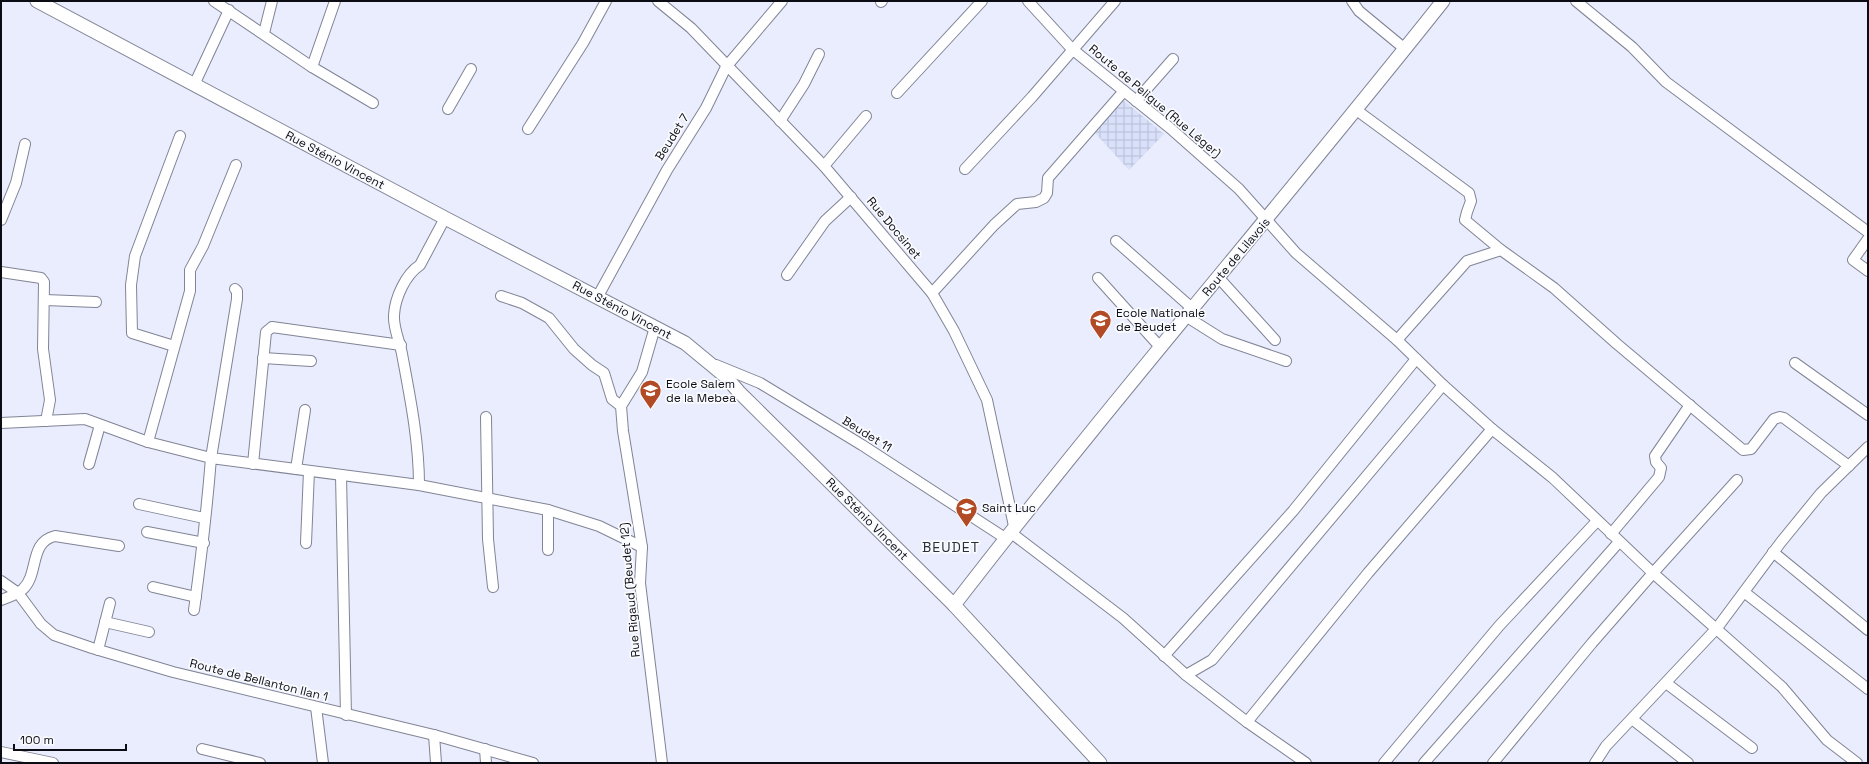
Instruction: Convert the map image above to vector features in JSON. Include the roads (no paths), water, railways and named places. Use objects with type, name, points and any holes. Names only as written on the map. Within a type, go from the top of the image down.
[{"type":"main road","name":"Route de Lilavois","points":[[954,605],[1010,532],[1266,221],[1443,1]]},
{"type":"main road","name":"Rue Sténio Vincent","points":[[44,3],[194,85],[685,343],[725,376],[739,392],[954,605],[1100,763]]},
{"type":"street","points":[[214,1],[264,33],[312,67],[374,103]]},
{"type":"street","points":[[264,33],[272,1]]},
{"type":"street","points":[[312,67],[335,1]]},
{"type":"street","points":[[528,129],[583,43],[606,1]]},
{"type":"street","name":"Beudet 7","points":[[598,296],[667,170],[706,108],[726,67],[782,1]]},
{"type":"street","points":[[897,93],[982,1]]},
{"type":"street","name":"Route de Peligue (Rue Léger)","points":[[1028,1],[1072,49],[1170,128],[1239,189],[1296,253],[1397,340],[1442,385],[1492,429],[1553,478],[1652,573],[1717,628],[1782,687],[1827,740],[1857,763]]},
{"type":"street","points":[[1352,1],[1358,11],[1404,49]]},
{"type":"street","points":[[1576,1],[1632,47],[1666,82],[1868,232]]},
{"type":"street","name":"Rue Docsinet","points":[[660,2],[691,28],[726,67],[824,166],[932,293],[954,331],[987,400],[1010,532]]},
{"type":"street","points":[[965,169],[1032,97],[1110,3]]},
{"type":"street","points":[[194,85],[229,10]]},
{"type":"street","points":[[780,121],[804,84],[819,54]]},
{"type":"street","points":[[1136,101],[1173,59]]},
{"type":"street","points":[[448,109],[471,69]]},
{"type":"street","points":[[932,293],[994,225],[1017,204],[1036,202],[1044,198],[1047,193],[1048,178],[1124,91]]},
{"type":"street","points":[[1356,109],[1469,193],[1471,201],[1465,220],[1501,250],[1554,288],[1596,326],[1743,450],[1751,450],[1774,419],[1780,417],[1784,418],[1849,466]]},
{"type":"street","points":[[824,166],[866,116]]},
{"type":"street","points":[[174,346],[132,333],[131,285],[135,256],[180,136]]},
{"type":"street","points":[[1,220],[16,183],[25,144]]},
{"type":"street","points":[[148,442],[190,291],[190,270],[203,246],[236,165]]},
{"type":"street","points":[[787,275],[825,221],[851,197]]},
{"type":"street","points":[[419,485],[411,405],[401,344],[394,321],[394,313],[403,283],[414,269],[420,265],[445,218]]},
{"type":"street","points":[[1868,239],[1853,260],[1868,271]]},
{"type":"street","points":[[1116,241],[1190,313],[1222,339],[1286,361]]},
{"type":"street","points":[[1397,340],[1467,261],[1501,250]]},
{"type":"street","points":[[1,272],[41,278],[44,282],[45,300],[43,349],[50,400],[46,421]]},
{"type":"street","points":[[1098,278],[1161,348]]},
{"type":"street","points":[[1219,278],[1275,340]]},
{"type":"street","points":[[194,610],[204,543],[204,518],[211,458],[237,298],[237,291],[235,289]]},
{"type":"street","points":[[501,296],[522,303],[549,318],[574,348],[592,365],[604,373],[612,399],[621,406],[642,372],[655,327]]},
{"type":"street","points":[[45,300],[96,302]]},
{"type":"street","points":[[253,464],[266,332],[272,327],[401,344]]},
{"type":"street","points":[[263,358],[311,362]]},
{"type":"street","points":[[1164,656],[1292,511],[1416,359]]},
{"type":"street","name":"Beudet 11","points":[[709,362],[760,383],[862,446],[1010,532],[1123,618],[1186,675],[1247,722],[1306,763]]},
{"type":"street","points":[[1794,363],[1868,415]]},
{"type":"street","points":[[1186,675],[1212,660],[1442,385]]},
{"type":"street","points":[[1611,534],[1659,476],[1661,468],[1656,462],[1655,456],[1690,405]]},
{"type":"street","name":"Rue Rigaud (Beudet 12)","points":[[621,406],[623,431],[642,547],[640,583],[662,763]]},
{"type":"street","points":[[296,470],[305,410]]},
{"type":"street","points":[[486,417],[488,539],[493,587]]},
{"type":"street","points":[[1,423],[85,419],[148,442],[211,458],[419,485],[548,510],[599,526],[642,547]]},
{"type":"street","points":[[89,464],[100,425]]},
{"type":"street","points":[[1247,722],[1368,573],[1492,429]]},
{"type":"street","points":[[1595,763],[1606,746],[1717,628],[1773,552],[1821,493],[1868,447]]},
{"type":"street","points":[[306,543],[309,471]]},
{"type":"street","points":[[341,475],[346,715]]},
{"type":"street","points":[[1494,763],[1592,643],[1652,573],[1737,480]]},
{"type":"street","points":[[139,504],[204,518]]},
{"type":"street","points":[[548,510],[548,550]]},
{"type":"street","points":[[1384,763],[1499,626],[1597,521]]},
{"type":"street","points":[[146,532],[204,543]]},
{"type":"street","points":[[1,600],[18,593],[26,586],[39,546],[48,538],[55,536],[119,546]]},
{"type":"street","points":[[1424,763],[1619,542]]},
{"type":"street","points":[[1773,552],[1868,630]]},
{"type":"street","name":"Route de Bellanton Ilan 1","points":[[1,581],[18,593],[41,624],[54,635],[98,650],[173,672],[346,715],[434,735],[533,763]]},
{"type":"street","points":[[153,587],[196,598]]},
{"type":"street","points":[[1744,592],[1868,689]]},
{"type":"street","points":[[98,650],[110,603]]},
{"type":"street","points":[[105,622],[148,632]]},
{"type":"street","points":[[1666,683],[1752,748]]},
{"type":"street","points":[[316,707],[323,763]]},
{"type":"street","points":[[1632,719],[1688,763]]},
{"type":"street","points":[[434,735],[436,763]]},
{"type":"street","points":[[202,749],[260,763]]},
{"type":"street","points":[[485,749],[486,763]]},
{"type":"street","points":[[1,752],[53,763]]},
{"type":"place","name":"Ecole Nationale de Beudet","points":[[1100,340]]},
{"type":"place","name":"Ecole Salem de la Mebea","points":[[650,410]]},
{"type":"place","name":"Saint Luc","points":[[966,528]]},
{"type":"district","name":"BEUDET","points":[[951,547]]}]
